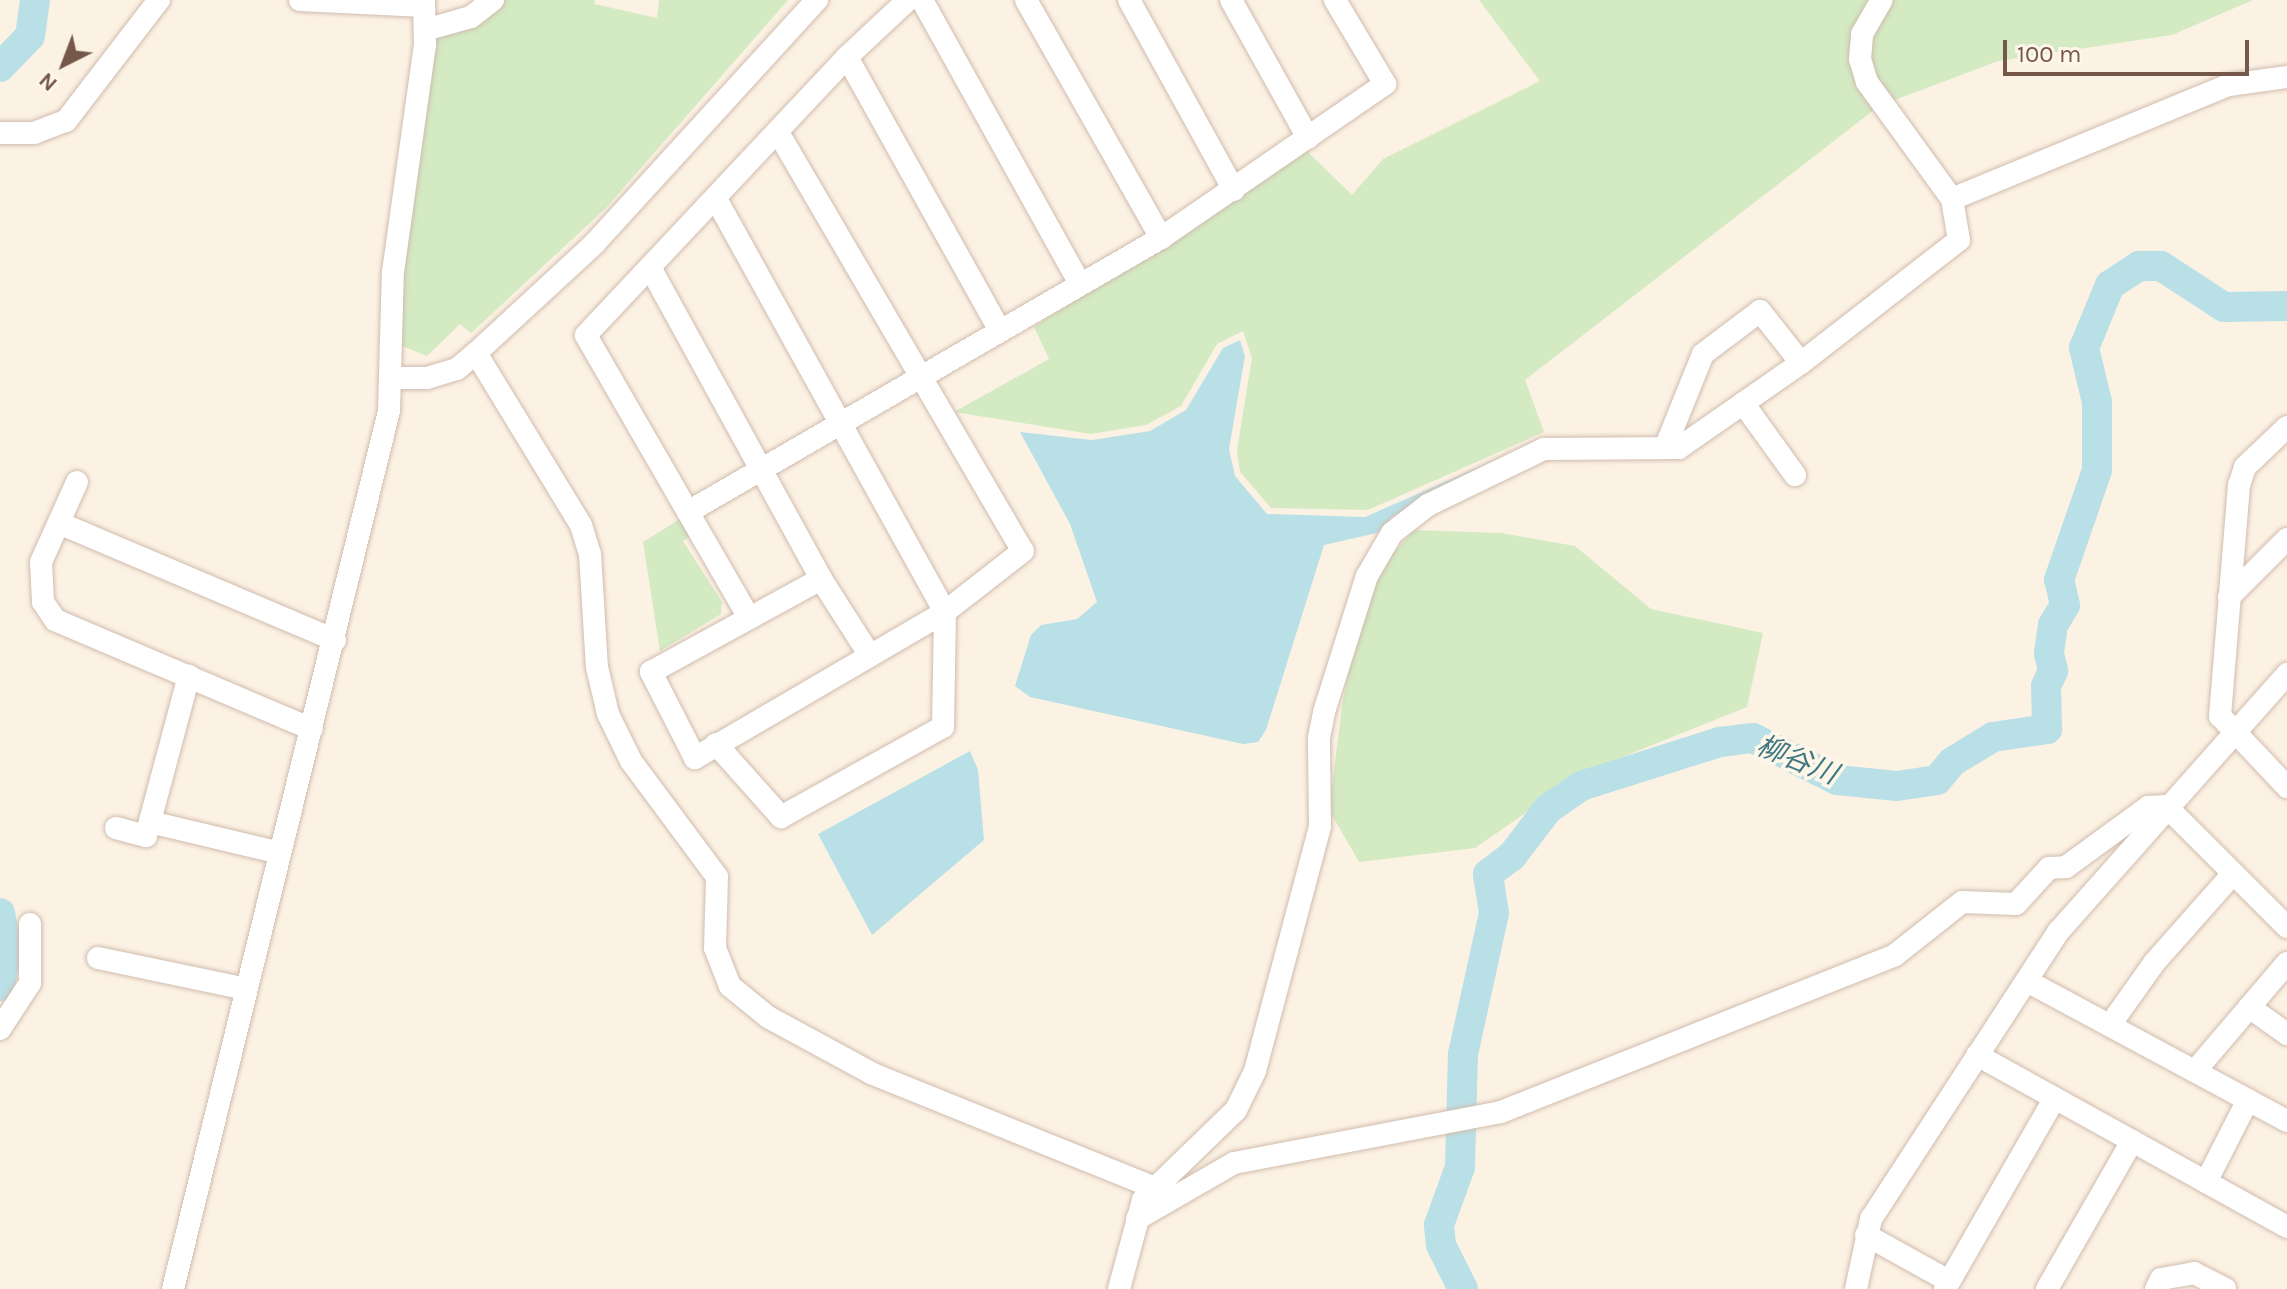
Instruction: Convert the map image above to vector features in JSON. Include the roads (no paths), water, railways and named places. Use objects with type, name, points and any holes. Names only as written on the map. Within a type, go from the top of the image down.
[{"type":"street","points":[[0,133],[34,133],[66,121],[159,0]]},
{"type":"street","points":[[173,1289],[335,640],[392,378],[393,272],[425,30],[424,3],[300,0]]},
{"type":"street","points":[[425,30],[471,17],[493,0]]},
{"type":"street","points":[[392,378],[427,378],[457,369],[476,353],[594,244],[817,0]]},
{"type":"street","points":[[748,616],[586,335],[652,271],[847,57],[908,0]]},
{"type":"street","points":[[922,0],[1080,284]]},
{"type":"street","points":[[1026,0],[1161,238]]},
{"type":"street","points":[[1129,0],[1234,190]]},
{"type":"street","points":[[1231,0],[1308,138]]},
{"type":"street","points":[[688,512],[1161,238],[1385,84],[1335,0]]},
{"type":"street","points":[[1119,1289],[1137,1219],[1152,1187],[1236,1110],[1255,1071],[1320,826],[1319,738],[1324,712],[1379,549],[1428,505],[1544,449],[1679,448],[1801,363],[1959,240],[1952,199],[1867,82],[1860,59],[1862,34],[1882,0]]},
{"type":"street","points":[[847,57],[1000,331]]},
{"type":"street","points":[[1952,199],[2229,85],[2287,77]]},
{"type":"street","points":[[779,134],[1023,551],[945,612],[695,758],[651,672],[748,616],[821,579]]},
{"type":"street","points":[[716,744],[781,817],[943,727],[945,612],[717,201]]},
{"type":"street","points":[[652,271],[821,579],[869,654]]},
{"type":"street","points":[[1665,448],[1703,354],[1760,311],[1801,363]]},
{"type":"street","points":[[476,353],[581,525],[590,554],[597,667],[608,714],[631,761],[717,877],[715,948],[730,986],[768,1017],[873,1074],[1152,1187]]},
{"type":"street","points":[[1743,403],[1795,475]]},
{"type":"street","points":[[2287,427],[2242,476],[2220,716],[2287,787]]},
{"type":"street","points":[[77,482],[41,562],[43,602],[55,620],[312,729]]},
{"type":"street","points":[[59,523],[335,640]]},
{"type":"street","points":[[2229,597],[2287,539]]},
{"type":"street","points":[[1856,1289],[1866,1235],[1906,1163],[2083,900],[2287,674]]},
{"type":"street","points":[[116,828],[146,836],[189,676]]},
{"type":"street","points":[[1137,1219],[1234,1163],[1501,1112],[1895,955],[1962,902],[2016,904],[2049,868],[2066,867],[2148,807],[2166,806]]},
{"type":"street","points":[[2166,806],[2231,876],[2287,927]]},
{"type":"street","points":[[150,822],[280,853]]},
{"type":"street","points":[[2110,1025],[2154,963],[2231,876]]},
{"type":"street","points":[[0,1029],[30,983],[30,924]]},
{"type":"street","points":[[98,958],[246,989]]},
{"type":"street","points":[[2195,1071],[2287,963]]},
{"type":"street","points":[[2027,981],[2287,1121]]},
{"type":"street","points":[[2249,1007],[2287,1034]]},
{"type":"street","points":[[1977,1055],[2287,1227]]},
{"type":"street","points":[[1866,1235],[1947,1285],[2055,1098]]},
{"type":"street","points":[[2206,1182],[2248,1100]]},
{"type":"street","points":[[2047,1289],[2132,1141]]},
{"type":"street","points":[[2156,1289],[2161,1279],[2194,1273],[2225,1289]]},
{"type":"water","points":[[1240,340],[1245,356],[1229,449],[1235,476],[1267,514],[1365,517],[1524,447],[1527,454],[1393,516],[1377,533],[1324,545],[1266,730],[1258,742],[1243,744],[1030,697],[1015,686],[1031,635],[1041,625],[1077,619],[1097,602],[1070,524],[1020,432],[1092,440],[1150,431],[1186,410],[1223,348]]},
{"type":"water","points":[[970,751],[978,770],[984,840],[872,935],[818,834]]},
{"type":"waterway","points":[[0,67],[30,36],[35,0]]},
{"type":"waterway","name":"柳谷川","points":[[1463,1289],[1441,1245],[1439,1225],[1460,1167],[1463,1054],[1494,913],[1488,874],[1512,856],[1548,809],[1581,786],[1720,742],[1753,738],[1837,780],[1897,786],[1937,780],[1952,762],[1993,737],[2047,729],[2046,686],[2053,671],[2049,653],[2053,625],[2065,605],[2059,580],[2097,470],[2097,402],[2084,348],[2110,285],[2139,266],[2161,266],[2224,307],[2287,306]]},
{"type":"waterway","points":[[0,913],[7,949],[0,986]]}]
